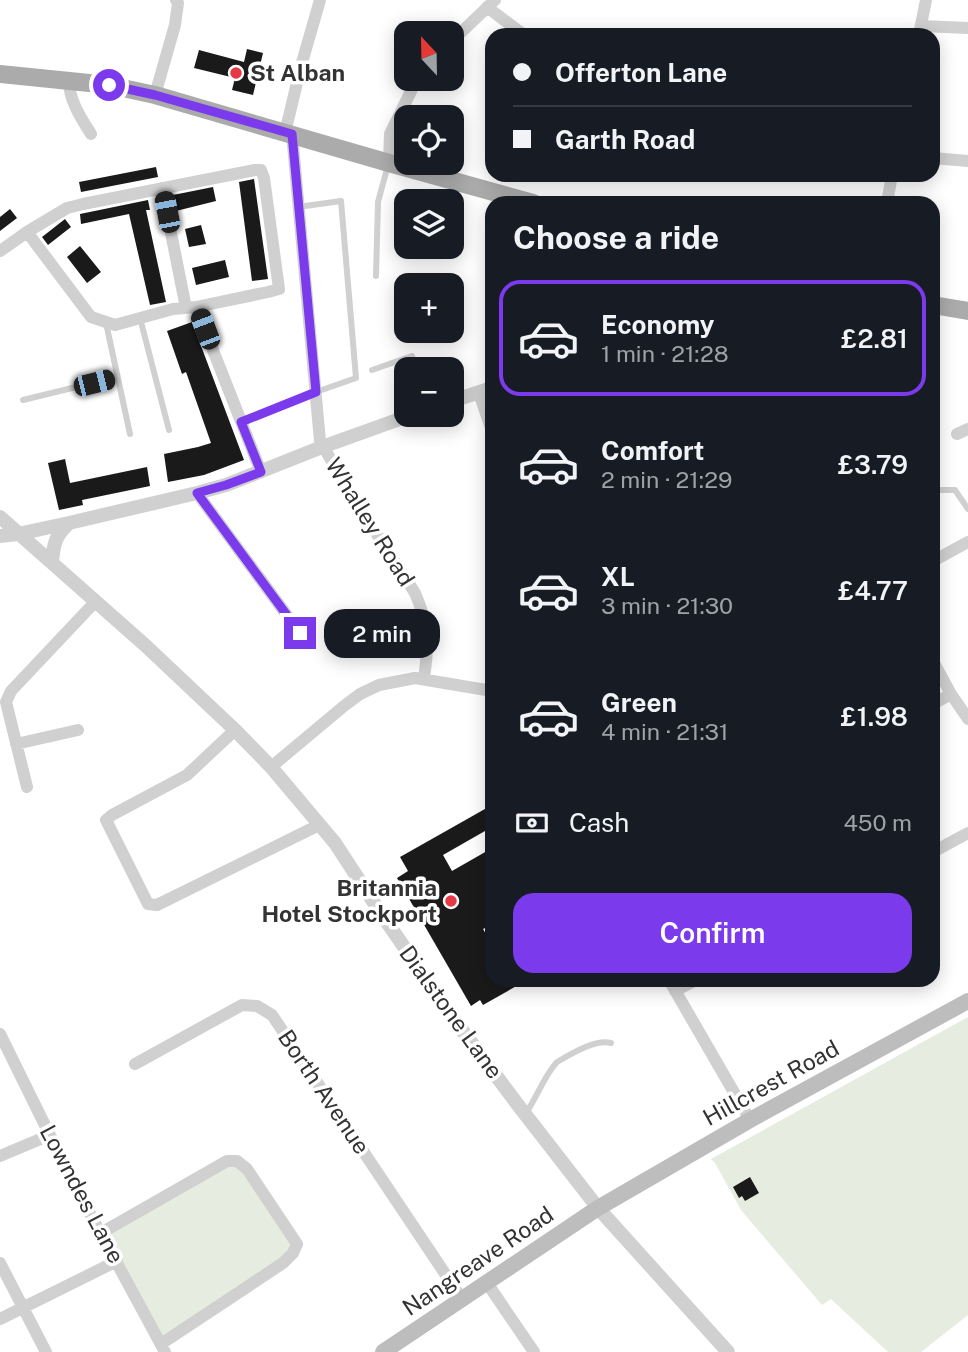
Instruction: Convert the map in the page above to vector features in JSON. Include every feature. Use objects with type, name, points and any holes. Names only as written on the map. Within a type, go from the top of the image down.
[{"type":"main road","points":[[0,74],[109,85],[155,95],[504,196]]},
{"type":"main road","points":[[940,306],[968,311]]},
{"type":"main road","name":"Hillcrest Road","points":[[598,1208],[750,1119],[968,1001]]},
{"type":"main road","name":"Nangreave Road","points":[[383,1352],[598,1208]]},
{"type":"street","points":[[155,95],[175,25],[178,3],[176,0]]},
{"type":"street","points":[[320,0],[301,66],[288,134],[322,447]]},
{"type":"street","points":[[920,28],[926,0]]},
{"type":"street","points":[[464,30],[491,4],[517,28]]},
{"type":"street","points":[[940,29],[968,28]]},
{"type":"street","points":[[69,80],[74,105],[91,134]]},
{"type":"street","points":[[389,163],[390,134],[411,91]]},
{"type":"street","points":[[940,159],[968,161]]},
{"type":"street","points":[[0,251],[27,232],[43,221],[67,208],[261,170],[279,289],[173,309],[115,325],[91,317],[27,232]]},
{"type":"street","points":[[163,188],[191,307],[261,472]]},
{"type":"street","points":[[464,397],[485,390]]},
{"type":"street","points":[[0,536],[69,523],[226,485],[394,421]]},
{"type":"street","name":"Whalley Road","points":[[322,447],[415,593],[428,634],[424,679]]},
{"type":"street","points":[[197,493],[300,633]]},
{"type":"street","name":"Dialstone Lane","points":[[0,517],[96,601],[271,767],[335,843],[456,1021],[525,1115],[598,1208],[728,1352]]},
{"type":"street","points":[[52,561],[57,537],[69,523]]},
{"type":"street","points":[[940,557],[968,542]]},
{"type":"street","points":[[27,787],[6,702],[11,691],[96,601]]},
{"type":"street","points":[[940,674],[968,719]]},
{"type":"street","points":[[271,767],[360,694],[379,685],[415,678],[485,690]]},
{"type":"street","points":[[940,700],[951,694]]},
{"type":"street","points":[[16,744],[78,730]]},
{"type":"street","points":[[234,730],[187,775],[106,820],[148,904],[157,905],[167,901],[319,825]]},
{"type":"street","points":[[940,848],[968,833]]},
{"type":"street","points":[[673,987],[750,1119]]},
{"type":"street","name":"Borth Avenue","points":[[135,1064],[242,1005],[257,1006],[272,1015],[462,1299]]},
{"type":"street","name":"Lowndes Lane","points":[[0,1034],[73,1182],[163,1348]]},
{"type":"street","points":[[0,1156],[50,1135]]},
{"type":"street","points":[[102,1233],[228,1161],[237,1161],[247,1169],[297,1244],[293,1253],[283,1263],[163,1348]]},
{"type":"street","points":[[0,1319],[117,1261]]},
{"type":"street","points":[[0,1263],[46,1352]]},
{"type":"street","points":[[487,1283],[534,1352]]},
{"type":"lane","points":[[376,276],[378,202],[389,163]]},
{"type":"lane","points":[[241,422],[356,378],[341,201],[298,207]]},
{"type":"lane","points":[[140,318],[170,430]]},
{"type":"lane","points":[[106,322],[130,434]]},
{"type":"lane","points":[[372,370],[394,362]]},
{"type":"lane","points":[[23,400],[117,377]]},
{"type":"lane","points":[[940,490],[955,490],[968,509]]},
{"type":"lane","points":[[525,1115],[557,1062],[594,1044],[606,1041],[611,1043]]},
{"type":"shaded area","points":[[968,1017],[968,1315],[921,1352],[888,1352],[831,1299],[822,1305],[741,1210],[711,1159]]},
{"type":"shaded area","points":[[237,1161],[297,1244],[293,1253],[161,1344],[101,1233]]},
{"type":"building","name":"St Alban","points":[[247,49],[263,53],[253,95],[232,90],[235,78],[194,68],[199,50],[244,62]]},
{"type":"building","points":[[156,167],[158,177],[81,192],[79,182]]},
{"type":"building","points":[[254,179],[268,279],[252,281],[239,182]]},
{"type":"building","points":[[213,187],[216,201],[176,211],[173,195]]},
{"type":"building","points":[[148,200],[150,210],[146,210],[166,302],[150,305],[129,214],[81,224],[80,214]]},
{"type":"building","points":[[10,209],[17,218],[0,231],[0,217]]},
{"type":"building","points":[[65,219],[71,227],[48,245],[42,237]]},
{"type":"building","points":[[201,225],[206,244],[189,247],[185,229]]},
{"type":"building","points":[[80,246],[101,272],[87,283],[67,257]]},
{"type":"building","points":[[225,260],[229,277],[196,285],[192,268]]},
{"type":"building","points":[[192,322],[244,460],[204,475],[168,482],[164,454],[211,443],[186,372],[182,374],[167,331]]},
{"type":"building","points":[[65,459],[70,483],[147,467],[150,486],[82,500],[83,505],[59,510],[48,463]]},
{"type":"building","name":"Britannia Hotel Stockport","points":[[485,809],[485,831],[443,855],[452,871],[485,852],[485,987],[515,987],[483,1005],[480,1000],[471,1006],[397,878],[408,871],[400,857]]},
{"type":"building","points":[[750,1177],[759,1193],[745,1201],[742,1196],[739,1198],[733,1187]]},
{"type":"place","name":"St Alban","points":[[236,73]]},
{"type":"place","name":"Britannia Hotel Stockport","points":[[451,901]]},
{"type":"route","points":[[109,85],[155,95],[292,134],[316,392],[241,422],[261,472],[197,493],[300,633]]}]
